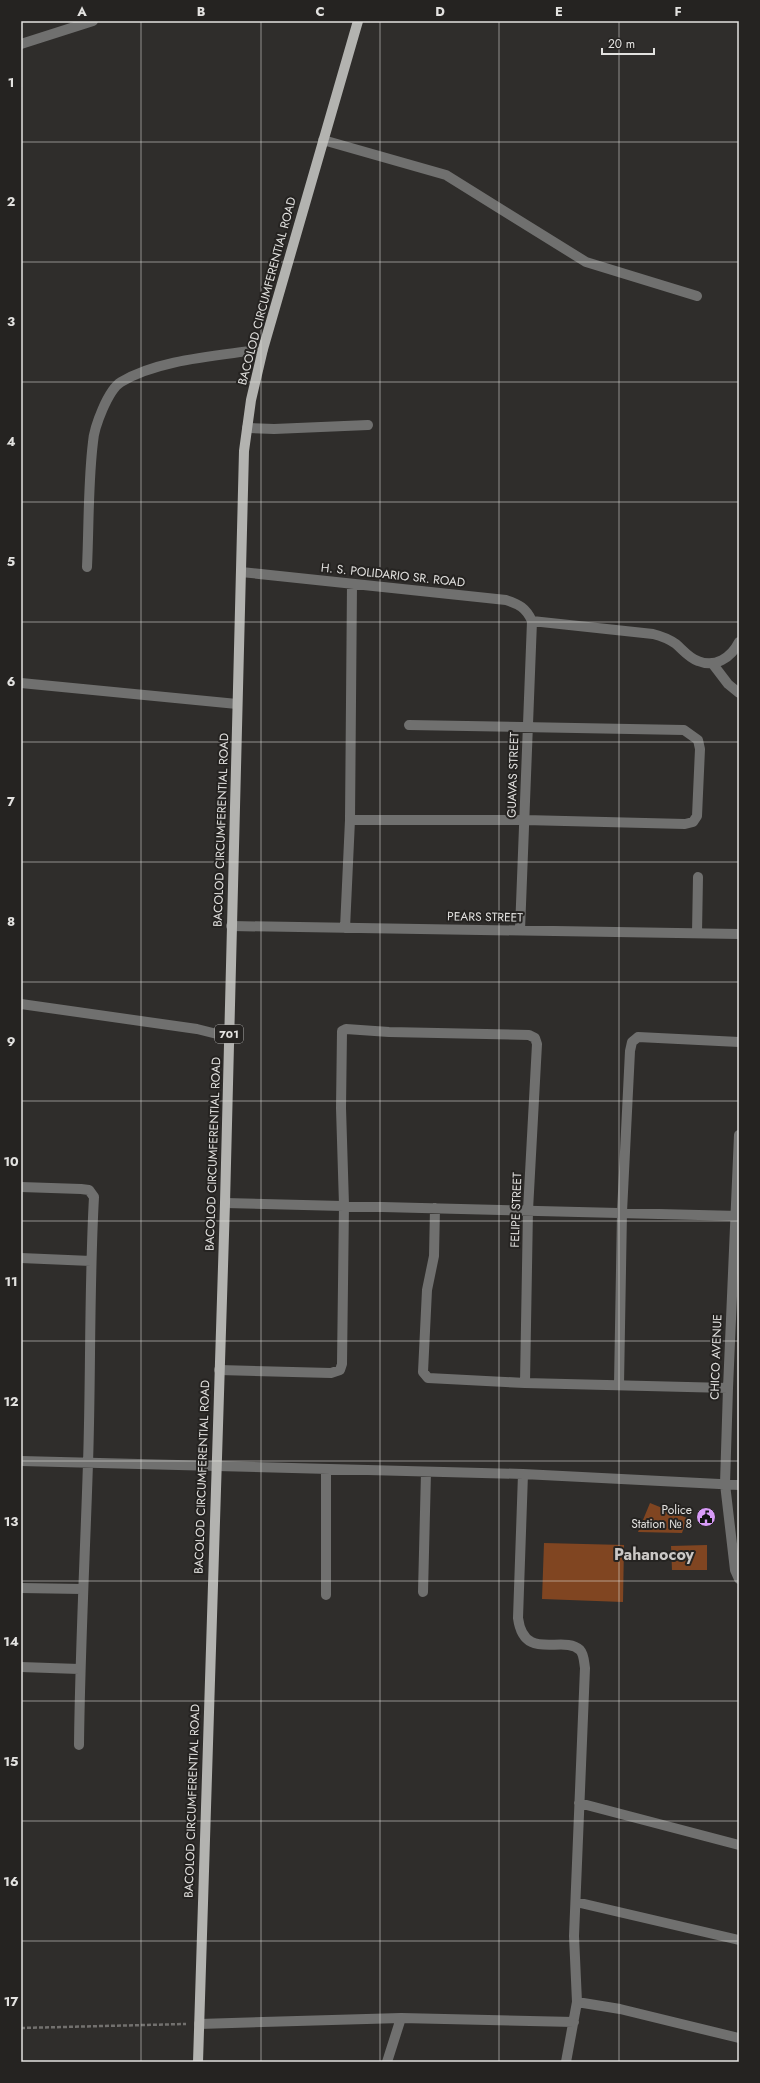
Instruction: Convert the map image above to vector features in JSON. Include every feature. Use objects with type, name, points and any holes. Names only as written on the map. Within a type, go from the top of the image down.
[{"type":"main road","name":"BACOLOD CIRCUMFERENTIAL ROAD","points":[[198,2062],[215,1467],[225,1203],[244,451],[247,428],[263,349],[358,21]]},
{"type":"street","points":[[21,44],[93,21]]},
{"type":"street","points":[[323,140],[446,175],[586,262],[697,296]]},
{"type":"street","points":[[87,567],[93,440],[106,402],[119,383],[142,372],[196,358],[263,349]]},
{"type":"street","points":[[247,428],[274,429],[368,425]]},
{"type":"street","name":"H. S. POLIDARIO SR. ROAD","points":[[241,572],[506,600],[520,605],[528,611],[532,621]]},
{"type":"street","points":[[345,928],[350,820],[352,584]]},
{"type":"street","points":[[532,621],[653,634],[664,637],[674,643],[688,656],[698,662],[712,663],[725,660],[739,642]]},
{"type":"street","name":"GUAVAS STREET","points":[[520,930],[532,621]]},
{"type":"street","points":[[712,663],[728,684],[739,693]]},
{"type":"street","points":[[21,683],[237,704]]},
{"type":"street","points":[[350,820],[525,820],[685,824],[693,822],[697,816],[700,749],[698,740],[684,730],[409,725]]},
{"type":"street","points":[[697,933],[698,877]]},
{"type":"street","name":"PEARS STREET","points":[[231,926],[739,934]]},
{"type":"street","points":[[21,1004],[197,1029],[229,1037]]},
{"type":"street","name":"FELIPE STREET","points":[[344,1205],[341,1108],[342,1030],[529,1035],[535,1038],[537,1044],[528,1210],[525,1383]]},
{"type":"street","points":[[619,1385],[622,1212],[630,1051],[632,1042],[638,1037],[739,1042]]},
{"type":"street","name":"CHICO AVENUE","points":[[739,1135],[737,1216],[728,1388],[725,1484],[735,1570],[739,1579]]},
{"type":"street","points":[[21,1186],[89,1190],[94,1197],[91,1261],[88,1462],[79,1669],[79,1745]]},
{"type":"street","points":[[225,1203],[737,1216]]},
{"type":"street","points":[[219,1370],[331,1373],[340,1370],[342,1364],[344,1205]]},
{"type":"street","points":[[435,1208],[434,1256],[427,1290],[423,1372],[428,1378],[525,1383],[728,1388]]},
{"type":"street","points":[[21,1258],[91,1261]]},
{"type":"street","points":[[21,1461],[523,1474],[739,1485]]},
{"type":"street","points":[[326,1470],[326,1595]]},
{"type":"street","points":[[423,1592],[426,1472]]},
{"type":"street","points":[[523,1474],[518,1618],[519,1628],[530,1641],[537,1644],[572,1646],[580,1650],[584,1658],[585,1692],[574,1936],[577,2002],[566,2062]]},
{"type":"street","points":[[21,1588],[82,1589]]},
{"type":"street","points":[[21,1667],[79,1669]]},
{"type":"street","points":[[579,1803],[739,1845]]},
{"type":"street","points":[[576,1902],[739,1940]]},
{"type":"street","points":[[577,2002],[620,2009],[739,2038]]},
{"type":"street","points":[[199,2024],[401,2018],[574,2022]]},
{"type":"street","points":[[388,2062],[401,2018]]},
{"type":"path","points":[[21,2028],[199,2024]]},
{"type":"building","points":[[650,1503],[687,1518],[682,1533],[638,1532]]},
{"type":"building","points":[[544,1543],[624,1545],[623,1602],[542,1599]]},
{"type":"building","points":[[707,1545],[707,1570],[672,1570],[671,1546]]},
{"type":"place","name":"Police Station № 8","points":[[706,1517]]},
{"type":"district","name":"Pahanocoy","points":[[654,1554]]}]
